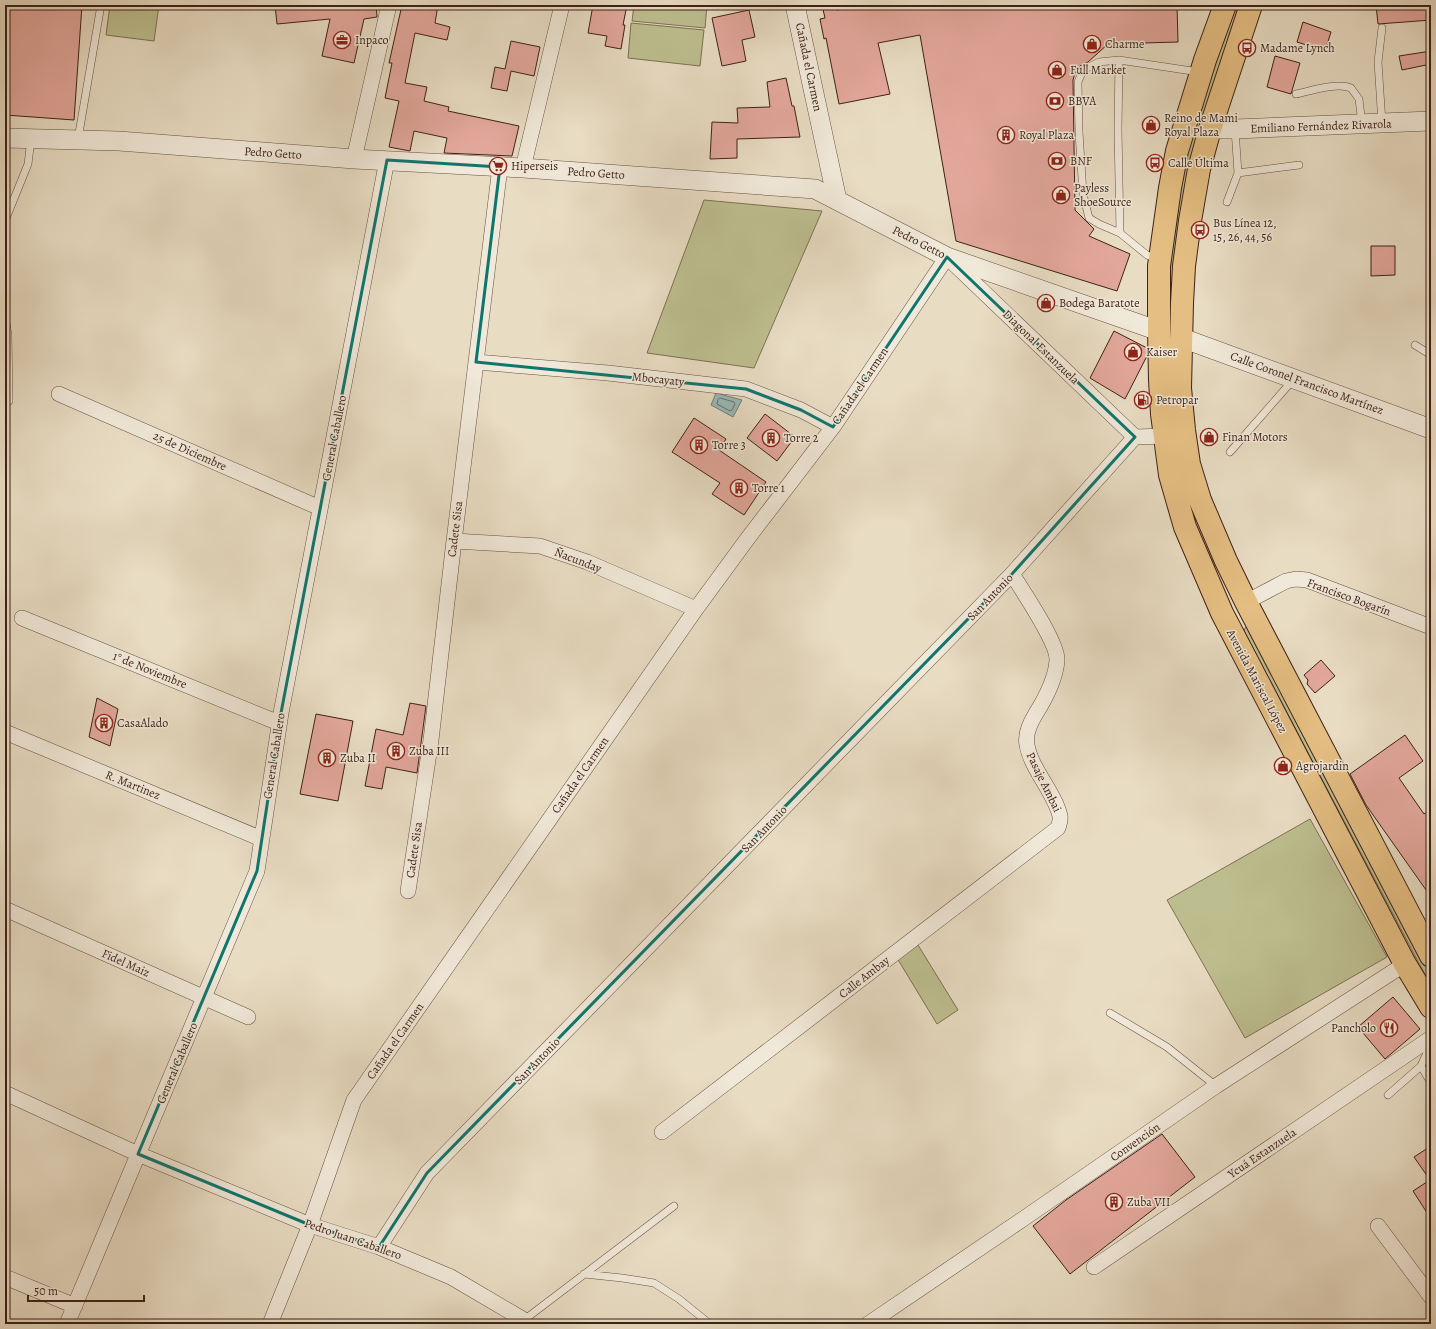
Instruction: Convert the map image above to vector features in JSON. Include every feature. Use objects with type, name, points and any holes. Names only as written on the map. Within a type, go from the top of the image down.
[{"type":"highway","points":[[1251,5],[1210,129],[1199,168],[1190,221],[1184,266],[1180,388],[1189,464],[1200,500],[1226,561],[1246,602],[1426,932],[1431,956]]},
{"type":"highway","name":"Avenida Mariscal López","points":[[1223,10],[1201,73],[1177,151],[1165,218],[1161,261],[1159,266],[1158,331],[1160,380],[1170,475],[1185,528],[1222,613],[1405,964],[1431,1006]]},
{"type":"street","points":[[354,159],[388,5]]},
{"type":"street","points":[[523,168],[562,5]]},
{"type":"street","name":"Cañada el Carmen","points":[[796,5],[837,200]]},
{"type":"street","name":"Emiliano Fernández Rivarola","points":[[1210,129],[1431,121]]},
{"type":"street","name":"Pedro Getto","points":[[5,138],[119,141],[354,159],[523,168],[815,189],[947,257],[1158,331]]},
{"type":"street","name":"General Caballero","points":[[67,1324],[257,871],[279,723],[387,160]]},
{"type":"street","name":"Cadete Sisa","points":[[408,891],[431,740],[500,167]]},
{"type":"street","name":"Cañada el Carmen","points":[[270,1324],[310,1224],[354,1100],[696,609],[833,427],[947,257]]},
{"type":"street","name":"Diagonal Estanzuela","points":[[947,257],[1135,437]]},
{"type":"street","name":"Calle Coronel Francisco Martínez","points":[[1182,338],[1431,428]]},
{"type":"street","name":"Mbocayaty","points":[[476,362],[608,373],[746,389],[801,410],[833,427]]},
{"type":"street","name":"25 de Diciembre","points":[[59,394],[320,508]]},
{"type":"street","points":[[1135,437],[1165,436]]},
{"type":"street","name":"San Antonio","points":[[379,1247],[427,1174],[1012,574],[1135,437]]},
{"type":"street","name":"Ñacunday","points":[[454,541],[540,546],[587,562],[696,609]]},
{"type":"street","name":"Pasaje Ambai","points":[[1012,574],[1047,632],[1057,658],[1054,680],[1031,723],[1027,733],[1026,743],[1029,755],[1057,807],[1061,818]]},
{"type":"street","name":"Francisco Bogarín","points":[[1246,602],[1286,582],[1296,579],[1307,580],[1431,628]]},
{"type":"street","name":"1° de Noviembre","points":[[22,618],[279,723]]},
{"type":"street","name":"R. Martinez","points":[[5,732],[262,838]]},
{"type":"street","name":"Calle Ambay","points":[[662,1132],[1058,828],[1061,818]]},
{"type":"street","name":"Fidel Maiz","points":[[5,909],[248,1017]]},
{"type":"street","name":"Convención","points":[[868,1324],[1216,1086],[1405,964]]},
{"type":"street","name":"Ycuá Estanzuela","points":[[1094,1267],[1431,1038]]},
{"type":"street","name":"Pedro Juan Caballero","points":[[5,1093],[138,1154],[310,1224],[379,1247],[450,1276],[524,1320]]},
{"type":"street","points":[[1378,1226],[1431,1298]]},
{"type":"street","points":[[5,1277],[75,1306]]},
{"type":"lane","points":[[78,140],[101,5]]},
{"type":"lane","points":[[1382,28],[1378,62],[1382,123]]},
{"type":"lane","points":[[1161,261],[1147,255],[1120,233],[1089,218],[1083,194],[1079,140],[1078,82],[1083,70],[1099,62],[1119,60],[1201,73]]},
{"type":"lane","points":[[1119,60],[1118,130],[1120,233]]},
{"type":"lane","points":[[1296,94],[1334,86],[1351,88],[1359,99],[1362,124]]},
{"type":"lane","points":[[1227,202],[1238,173],[1235,129]]},
{"type":"lane","points":[[5,221],[28,164],[31,139]]},
{"type":"lane","points":[[1238,173],[1299,165]]},
{"type":"lane","points":[[5,317],[8,335],[9,401]]},
{"type":"lane","points":[[1415,345],[1431,355]]},
{"type":"lane","points":[[1230,452],[1294,378]]},
{"type":"lane","points":[[1110,1014],[1167,1047],[1216,1086]]},
{"type":"lane","points":[[1388,1095],[1421,1066],[1431,1044]]},
{"type":"lane","points":[[1421,1066],[1431,1083]]},
{"type":"lane","name":"Pedro Juan Caballero","points":[[524,1320],[674,1206]]},
{"type":"lane","points":[[584,1274],[654,1283],[679,1299],[710,1324]]},
{"type":"highlighted area","points":[[387,160],[500,167],[476,362],[746,389],[801,410],[833,427],[947,257],[1135,437],[1012,574],[427,1173],[379,1247],[310,1225],[138,1154],[257,871],[281,713]]},
{"type":"green space","points":[[110,5],[159,5],[154,41],[106,35]]},
{"type":"green space","points":[[634,5],[707,5],[705,28],[632,21]]},
{"type":"green space","points":[[1235,5],[1243,5],[1175,334],[1168,332],[1171,256],[1174,227],[1185,163],[1193,132]]},
{"type":"green space","points":[[631,23],[704,30],[700,66],[628,58]]},
{"type":"green space","points":[[704,200],[822,211],[754,368],[647,353]]},
{"type":"green space","points":[[1248,626],[1251,627],[1431,969],[1431,986],[1244,631]]},
{"type":"green space","points":[[1310,819],[1387,957],[1245,1038],[1167,900]]},
{"type":"green space","points":[[918,945],[958,1010],[937,1024],[897,958]]},
{"type":"water","points":[[716,393],[742,400],[733,417],[711,405]]},
{"type":"building","points":[[9,5],[82,5],[74,120],[5,115],[5,63]]},
{"type":"building","name":"Inpaco","points":[[275,5],[376,5],[377,17],[364,19],[354,63],[322,56],[330,19],[277,24]]},
{"type":"building","points":[[402,5],[438,5],[435,23],[450,27],[447,40],[415,33],[405,83],[427,87],[424,101],[449,107],[448,111],[519,126],[512,156],[444,153],[447,138],[414,131],[410,151],[389,147],[399,101],[385,98],[392,63],[389,63]]},
{"type":"building","points":[[593,5],[627,5],[623,25],[625,25],[621,49],[605,46],[607,36],[588,33]]},
{"type":"building","name":"Royal Plaza","points":[[822,5],[836,5],[837,10],[860,5],[910,5],[911,7],[999,5],[1177,5],[1178,42],[1108,44],[1088,62],[1080,66],[1075,73],[1073,80],[1075,210],[1094,229],[1089,236],[1130,254],[1117,291],[956,241],[920,35],[878,43],[890,94],[839,104],[826,38],[824,39],[820,19],[825,18]]},
{"type":"building","points":[[1376,5],[1431,5],[1431,20],[1378,24]]},
{"type":"building","points":[[749,10],[755,37],[742,40],[746,61],[722,66],[712,18]]},
{"type":"building","points":[[1303,22],[1331,32],[1325,51],[1297,42]]},
{"type":"building","points":[[511,41],[540,47],[534,76],[511,71],[507,91],[491,88],[495,67],[505,69]]},
{"type":"building","points":[[1431,51],[1431,64],[1402,70],[1399,56]]},
{"type":"building","points":[[1275,56],[1300,63],[1291,94],[1267,87]]},
{"type":"building","points":[[786,78],[792,106],[794,106],[800,137],[737,139],[737,158],[710,159],[712,122],[738,123],[737,108],[770,107],[767,82]]},
{"type":"building","points":[[1371,246],[1395,246],[1395,275],[1371,276]]},
{"type":"building","points":[[1114,331],[1147,348],[1147,356],[1125,399],[1090,378]]},
{"type":"building","name":"Torre 2","points":[[765,414],[795,437],[777,461],[747,438]]},
{"type":"building","points":[[694,418],[726,439],[719,450],[766,482],[744,515],[712,494],[720,483],[672,452]]},
{"type":"building","points":[[1321,660],[1335,676],[1315,693],[1307,684],[1308,680],[1304,675]]},
{"type":"building","name":"CasaAlado","points":[[97,698],[118,709],[110,746],[89,737]]},
{"type":"building","name":"Zuba III","points":[[410,703],[426,706],[417,773],[386,767],[382,789],[365,786],[376,729],[403,735]]},
{"type":"building","name":"Zuba II","points":[[316,714],[353,721],[338,801],[300,794]]},
{"type":"building","points":[[1405,735],[1423,761],[1399,778],[1424,814],[1431,809],[1431,897],[1366,805],[1350,774]]},
{"type":"building","name":"Pancholo","points":[[1393,997],[1420,1029],[1385,1059],[1358,1027]]},
{"type":"building","name":"Zuba VII","points":[[1162,1134],[1195,1177],[1070,1274],[1033,1226],[1066,1200]]},
{"type":"building","points":[[1431,1146],[1431,1219],[1413,1191],[1430,1180],[1414,1157]]},
{"type":"place","name":"Inpaco","points":[[342,40]]},
{"type":"place","name":"Charme","points":[[1092,44]]},
{"type":"place","name":"Madame Lynch","points":[[1247,48]]},
{"type":"place","name":"Full Market","points":[[1057,70]]},
{"type":"place","name":"BBVA","points":[[1055,101]]},
{"type":"place","name":"Reino de Mami Royal Plaza","points":[[1151,125]]},
{"type":"place","name":"Royal Plaza","points":[[1006,135]]},
{"type":"place","name":"BNF","points":[[1057,161]]},
{"type":"place","name":"Calle Última","points":[[1155,163]]},
{"type":"place","name":"Hiperseis","points":[[498,166]]},
{"type":"place","name":"Payless ShoeSource","points":[[1061,195]]},
{"type":"place","name":"Bus Línea 12, 15, 26, 44, 56","points":[[1200,230]]},
{"type":"place","name":"Bodega Baratote","points":[[1046,303]]},
{"type":"place","name":"Kaiser","points":[[1133,352]]},
{"type":"place","name":"Petropar","points":[[1143,400]]},
{"type":"place","name":"Finan Motors","points":[[1209,437]]},
{"type":"place","name":"Torre 2","points":[[771,438]]},
{"type":"place","name":"Torre 3","points":[[699,445]]},
{"type":"place","name":"Torre 1","points":[[739,488]]},
{"type":"place","name":"CasaAlado","points":[[104,723]]},
{"type":"place","name":"Zuba III","points":[[396,751]]},
{"type":"place","name":"Zuba II","points":[[327,758]]},
{"type":"place","name":"Agrojardin","points":[[1283,766]]},
{"type":"place","name":"Pancholo","points":[[1389,1028]]},
{"type":"place","name":"Zuba VII","points":[[1114,1202]]}]
